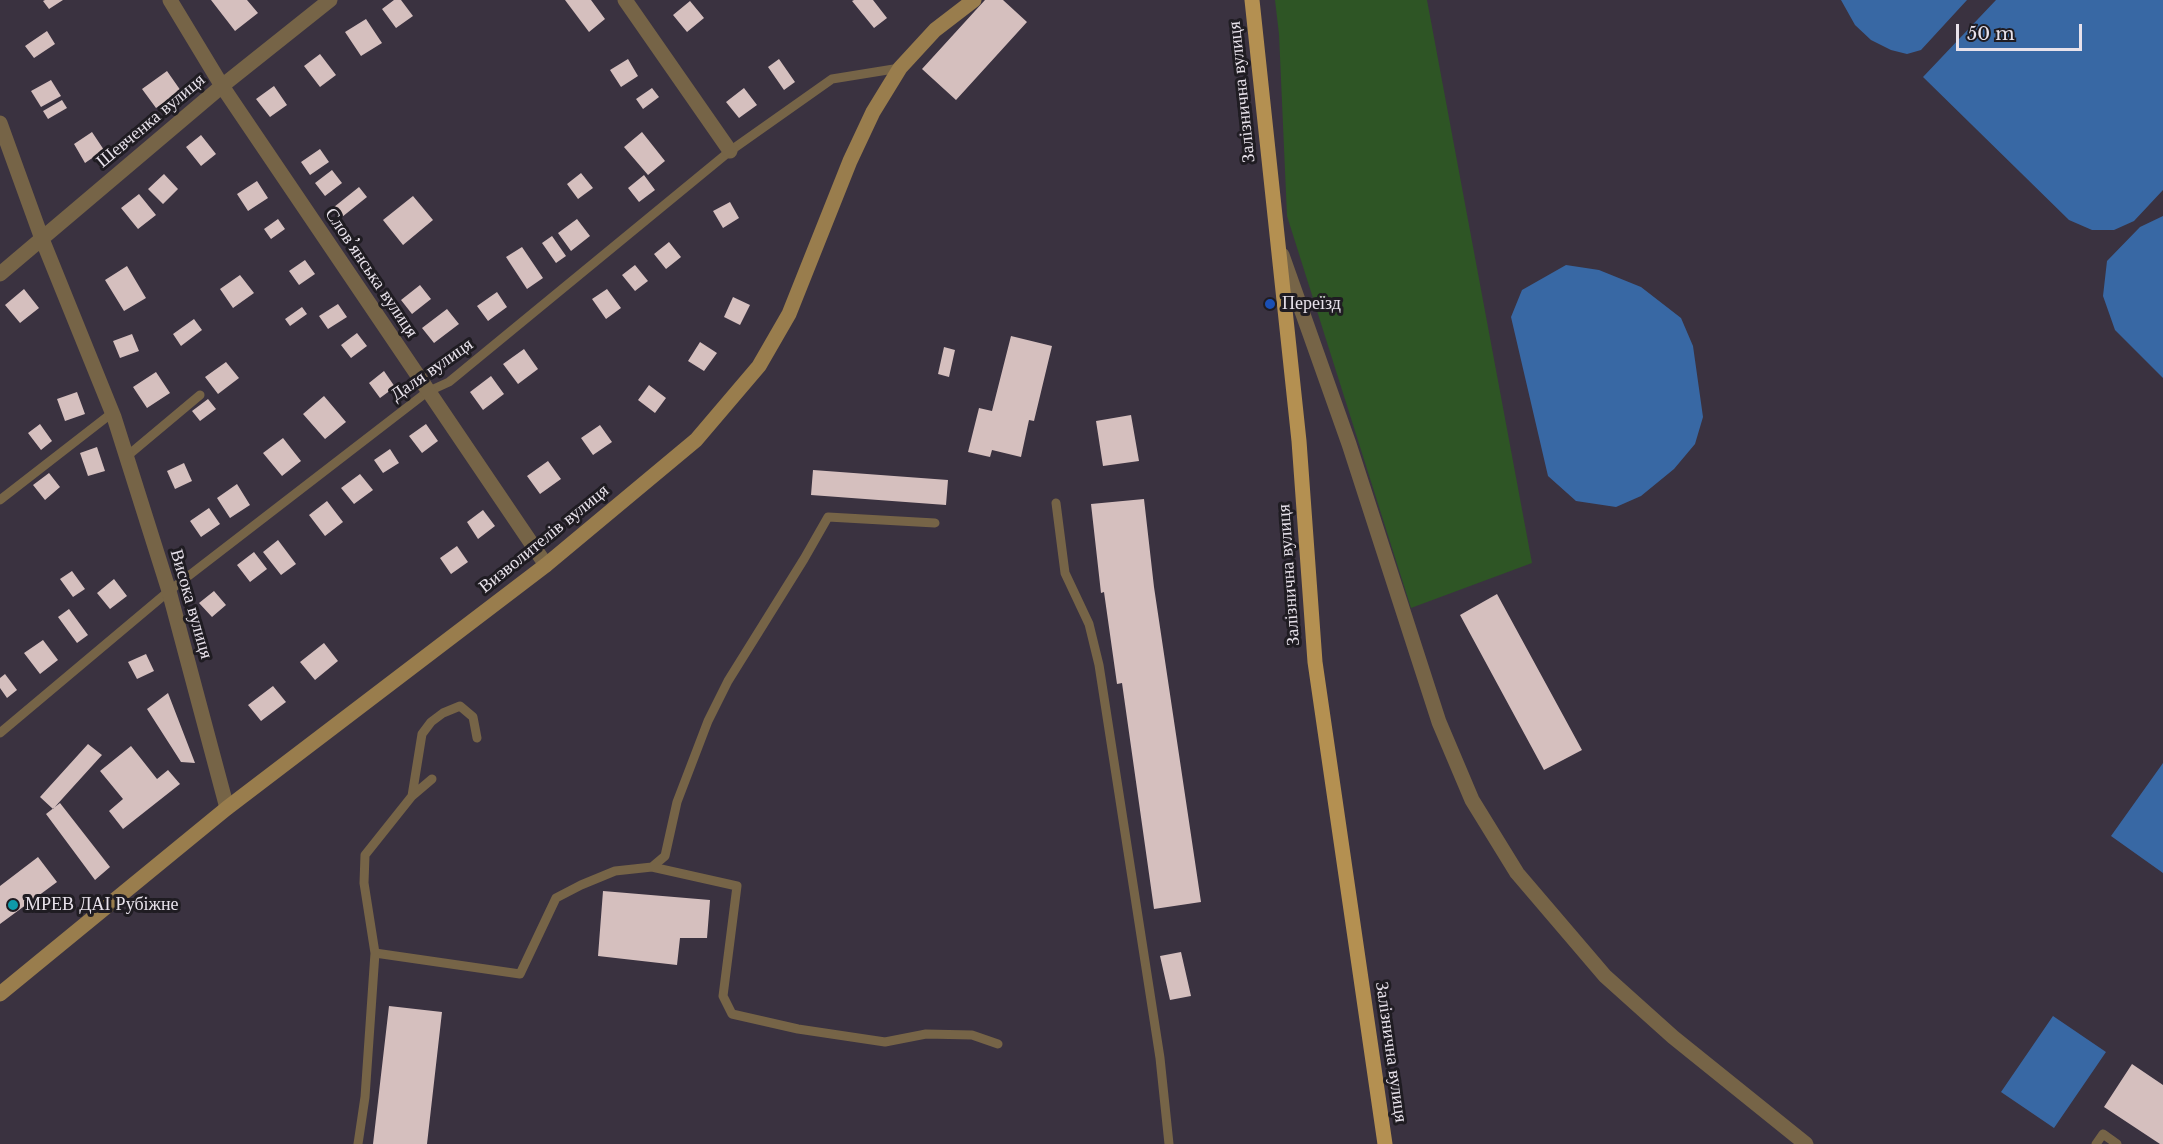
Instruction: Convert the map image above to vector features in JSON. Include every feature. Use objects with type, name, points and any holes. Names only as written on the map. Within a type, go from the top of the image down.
[{"type":"main road","name":"Залізнична вулиця","points":[[1252,0],[1299,441],[1315,662],[1385,1144]]},
{"type":"street","name":"Слов’янська вулиця","points":[[170,0],[222,86],[427,392],[546,564]]},
{"type":"street","name":"Шевченка вулиця","points":[[0,274],[222,86],[330,0]]},
{"type":"street","points":[[625,0],[730,151]]},
{"type":"street","name":"Визволителів вулиця","points":[[0,994],[227,808],[546,564],[696,440],[759,366],[789,314],[850,161],[873,112],[900,68],[935,30],[974,0]]},
{"type":"street","name":"Висока вулиця","points":[[0,123],[42,239],[112,413],[168,591],[227,808]]},
{"type":"street","points":[[1279,246],[1348,444],[1439,722],[1473,800],[1517,873],[1605,976],[1673,1037],[1806,1144]]},
{"type":"lane","name":"Даля вулиця","points":[[0,733],[168,591],[427,392],[449,382],[730,151],[832,79],[900,68]]},
{"type":"lane","points":[[126,457],[200,395]]},
{"type":"lane","points":[[0,500],[112,413]]},
{"type":"lane","points":[[1056,503],[1065,573],[1089,624],[1101,676],[1160,1058],[1169,1144]]},
{"type":"lane","points":[[652,867],[665,856],[677,802],[713,711],[728,681],[828,517],[935,523]]},
{"type":"lane","points":[[412,796],[422,734],[431,722],[443,713],[460,706],[473,717],[477,738]]},
{"type":"lane","points":[[358,1144],[365,1097],[375,953],[364,883],[365,855],[412,796],[432,779]]},
{"type":"lane","points":[[375,953],[520,974],[556,898],[581,885],[615,872],[652,867],[737,886],[723,996],[732,1014],[798,1029],[885,1042],[926,1034],[949,1034],[972,1035],[998,1044]]},
{"type":"lane","points":[[2096,1144],[2103,1134],[2117,1144]]},
{"type":"green space","points":[[1275,0],[1427,0],[1532,563],[1411,608],[1287,216],[1279,34]]},
{"type":"water","points":[[1841,0],[1967,0],[1921,50],[1907,54],[1891,50],[1871,40],[1855,25]]},
{"type":"water","points":[[1996,0],[2163,0],[2163,190],[2134,221],[2114,230],[2092,230],[2069,220],[1923,77]]},
{"type":"water","points":[[2163,216],[2163,378],[2115,330],[2103,296],[2107,261],[2140,227]]},
{"type":"water","points":[[1566,265],[1599,270],[1641,287],[1681,318],[1693,346],[1703,417],[1695,444],[1674,469],[1641,496],[1616,507],[1576,501],[1548,476],[1511,317],[1522,290]]},
{"type":"water","points":[[2163,763],[2163,873],[2111,836]]},
{"type":"water","points":[[2053,1016],[2106,1052],[2054,1128],[2001,1092]]},
{"type":"building","points":[[63,0],[49,9],[43,1]]},
{"type":"building","points":[[211,0],[247,0],[258,13],[235,31]]},
{"type":"building","points":[[394,0],[401,0],[413,16],[396,28],[382,9]]},
{"type":"building","points":[[565,0],[591,0],[605,19],[589,32]]},
{"type":"building","points":[[873,0],[887,18],[874,28],[852,1]]},
{"type":"building","points":[[985,0],[1003,0],[1027,22],[956,100],[922,69]]},
{"type":"building","points":[[690,1],[704,18],[687,32],[673,15]]},
{"type":"building","points":[[366,19],[382,43],[361,56],[345,32]]},
{"type":"building","points":[[47,31],[55,44],[34,58],[25,46]]},
{"type":"building","points":[[320,54],[336,75],[320,87],[304,66]]},
{"type":"building","points":[[628,59],[638,76],[621,87],[610,70]]},
{"type":"building","points":[[779,59],[795,82],[784,90],[768,67]]},
{"type":"building","points":[[167,71],[181,91],[156,108],[142,89]]},
{"type":"building","points":[[51,80],[61,96],[41,107],[31,91]]},
{"type":"building","points":[[274,86],[287,105],[270,117],[256,99]]},
{"type":"building","points":[[652,88],[659,97],[643,109],[636,99]]},
{"type":"building","points":[[744,88],[757,105],[739,118],[726,102]]},
{"type":"building","points":[[62,100],[67,108],[48,119],[43,111]]},
{"type":"building","points":[[92,132],[104,150],[85,163],[74,144]]},
{"type":"building","points":[[642,132],[665,161],[648,175],[624,147]]},
{"type":"building","points":[[201,135],[216,154],[201,166],[186,147]]},
{"type":"building","points":[[320,149],[329,162],[310,175],[301,162]]},
{"type":"building","points":[[332,170],[342,183],[325,196],[315,183]]},
{"type":"building","points":[[581,173],[593,188],[578,199],[567,184]]},
{"type":"building","points":[[164,174],[178,189],[163,204],[148,189]]},
{"type":"building","points":[[644,175],[655,190],[639,202],[628,188]]},
{"type":"building","points":[[257,181],[268,198],[248,211],[237,194]]},
{"type":"building","points":[[359,187],[367,197],[342,217],[334,207]]},
{"type":"building","points":[[139,194],[156,215],[138,229],[121,208]]},
{"type":"building","points":[[413,196],[433,220],[403,245],[383,220]]},
{"type":"building","points":[[730,202],[739,218],[723,228],[713,211]]},
{"type":"building","points":[[278,219],[285,229],[271,239],[264,229]]},
{"type":"building","points":[[577,219],[590,236],[571,251],[558,233]]},
{"type":"building","points":[[552,236],[566,256],[556,263],[542,243]]},
{"type":"building","points":[[669,242],[681,257],[666,269],[654,254]]},
{"type":"building","points":[[522,247],[543,278],[527,289],[506,257]]},
{"type":"building","points":[[305,260],[315,274],[299,285],[289,271]]},
{"type":"building","points":[[635,265],[648,281],[635,291],[622,275]]},
{"type":"building","points":[[127,266],[146,298],[124,311],[105,280]]},
{"type":"building","points":[[240,275],[254,293],[233,308],[220,289]]},
{"type":"building","points":[[420,285],[431,299],[412,314],[401,300]]},
{"type":"building","points":[[24,289],[39,308],[20,323],[5,305]]},
{"type":"building","points":[[607,289],[621,308],[606,319],[592,299]]},
{"type":"building","points":[[497,292],[507,307],[488,321],[477,306]]},
{"type":"building","points":[[733,297],[750,305],[740,325],[724,317]]},
{"type":"building","points":[[338,304],[347,317],[328,329],[319,316]]},
{"type":"building","points":[[302,307],[307,314],[290,326],[285,319]]},
{"type":"building","points":[[447,309],[459,324],[434,343],[422,328]]},
{"type":"building","points":[[194,319],[202,330],[181,346],[173,334]]},
{"type":"building","points":[[357,333],[367,346],[351,358],[341,345]]},
{"type":"building","points":[[132,334],[139,351],[120,358],[113,341]]},
{"type":"building","points":[[1011,336],[1052,346],[1034,421],[1029,420],[1021,457],[992,450],[990,457],[968,452],[979,408],[992,411]]},
{"type":"building","points":[[700,342],[717,353],[704,371],[688,361]]},
{"type":"building","points":[[944,347],[955,350],[949,377],[938,374]]},
{"type":"building","points":[[524,349],[538,369],[518,384],[503,364]]},
{"type":"building","points":[[226,362],[239,378],[218,394],[205,377]]},
{"type":"building","points":[[384,371],[395,387],[380,398],[369,383]]},
{"type":"building","points":[[156,372],[170,393],[147,408],[133,387]]},
{"type":"building","points":[[491,376],[504,394],[483,410],[470,392]]},
{"type":"building","points":[[649,385],[666,398],[655,413],[638,400]]},
{"type":"building","points":[[77,392],[85,414],[65,421],[57,399]]},
{"type":"building","points":[[324,396],[346,422],[325,439],[303,414]]},
{"type":"building","points":[[208,399],[216,409],[200,421],[192,411]]},
{"type":"building","points":[[1131,415],[1139,461],[1103,466],[1096,421]]},
{"type":"building","points":[[40,424],[52,441],[41,450],[28,433]]},
{"type":"building","points":[[426,424],[438,441],[422,453],[409,436]]},
{"type":"building","points":[[600,425],[612,442],[593,455],[581,438]]},
{"type":"building","points":[[283,438],[301,461],[282,476],[263,453]]},
{"type":"building","points":[[97,447],[105,471],[88,476],[80,453]]},
{"type":"building","points":[[390,449],[399,463],[383,473],[374,460]]},
{"type":"building","points":[[548,461],[561,479],[540,494],[527,476]]},
{"type":"building","points":[[184,463],[192,481],[175,489],[167,471]]},
{"type":"building","points":[[813,470],[948,480],[946,505],[811,495]]},
{"type":"building","points":[[49,473],[60,487],[45,500],[33,485]]},
{"type":"building","points":[[360,474],[373,490],[354,504],[341,488]]},
{"type":"building","points":[[237,484],[250,505],[230,518],[217,498]]},
{"type":"building","points":[[1144,499],[1154,587],[1201,902],[1154,909],[1122,683],[1117,684],[1104,592],[1101,593],[1091,504]]},
{"type":"building","points":[[327,501],[343,522],[325,536],[309,515]]},
{"type":"building","points":[[209,508],[220,524],[201,537],[190,521]]},
{"type":"building","points":[[483,510],[495,526],[478,539],[467,522]]},
{"type":"building","points":[[278,540],[296,564],[281,575],[263,552]]},
{"type":"building","points":[[457,546],[468,562],[451,574],[440,558]]},
{"type":"building","points":[[254,552],[267,569],[250,582],[237,565]]},
{"type":"building","points":[[72,571],[85,589],[73,597],[60,579]]},
{"type":"building","points":[[114,579],[127,596],[110,609],[97,593]]},
{"type":"building","points":[[214,591],[226,605],[212,617],[199,603]]},
{"type":"building","points":[[1497,594],[1582,750],[1544,770],[1460,615]]},
{"type":"building","points":[[69,609],[88,635],[77,643],[58,617]]},
{"type":"building","points":[[43,640],[58,660],[40,674],[24,653]]},
{"type":"building","points":[[324,643],[338,661],[315,680],[300,662]]},
{"type":"building","points":[[146,654],[154,671],[137,679],[128,662]]},
{"type":"building","points":[[5,674],[17,690],[7,698],[0,688],[0,678]]},
{"type":"building","points":[[273,686],[286,702],[261,721],[248,705]]},
{"type":"building","points":[[168,693],[195,763],[181,762],[147,709]]},
{"type":"building","points":[[88,744],[102,755],[53,809],[40,797]]},
{"type":"building","points":[[131,746],[157,779],[168,770],[180,784],[123,829],[109,811],[123,799],[100,771]]},
{"type":"building","points":[[60,803],[110,867],[95,880],[46,814]]},
{"type":"building","name":"МРЕВ ДАІ Рубіжне","points":[[38,857],[57,882],[0,924],[0,886]]},
{"type":"building","points":[[603,891],[710,900],[707,938],[680,938],[677,965],[598,956]]},
{"type":"building","points":[[1181,952],[1191,996],[1170,1000],[1160,956]]},
{"type":"building","points":[[389,1006],[442,1012],[427,1144],[373,1144]]},
{"type":"building","points":[[2132,1064],[2163,1085],[2163,1144],[2104,1107]]},
{"type":"place","name":"Переїзд","points":[[1270,304]]},
{"type":"place","name":"МРЕВ ДАІ Рубіжне","points":[[13,905]]}]
